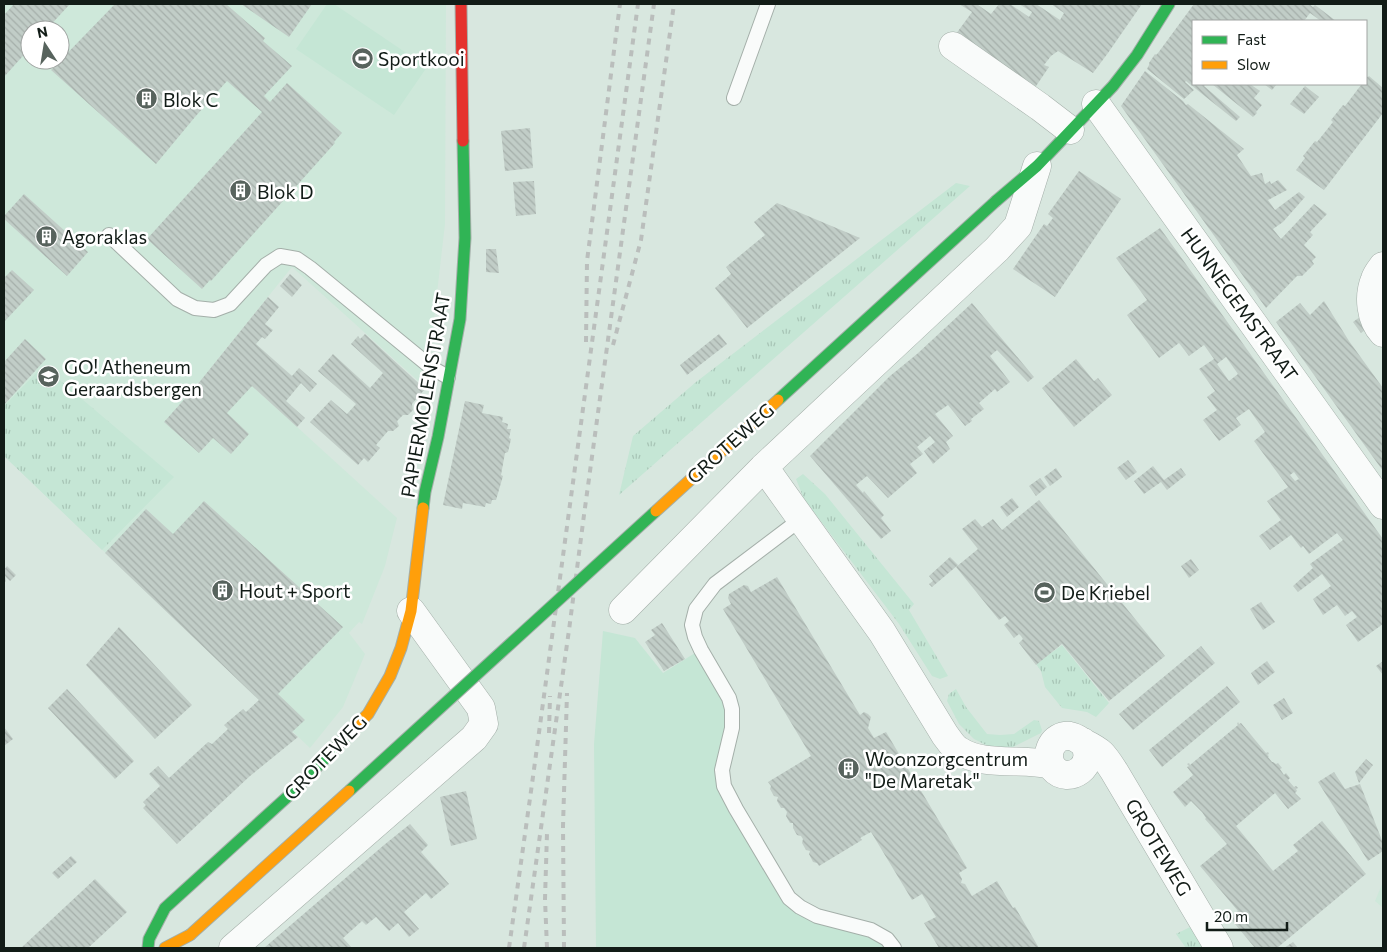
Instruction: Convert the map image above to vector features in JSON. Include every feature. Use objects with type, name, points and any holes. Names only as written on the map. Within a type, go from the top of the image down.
[{"type":"main road","name":"PAPIERMOLENSTRAAT","points":[[411,611],[426,492],[460,319],[464,238],[461,4]]},
{"type":"main road","name":"GROTEWEG","points":[[181,948],[190,935],[996,201],[1037,166],[1113,86],[1137,55],[1168,4]]},
{"type":"main road","name":"GROTEWEG","points":[[148,948],[149,939],[165,908],[296,790],[368,714],[390,676],[401,648],[411,611]]},
{"type":"main road","name":"GROTEWEG","points":[[165,948],[190,935]]},
{"type":"street","points":[[953,46],[1070,130]]},
{"type":"street","name":"HUNNEGEMSTRAAT","points":[[1096,104],[1383,505]]},
{"type":"street","points":[[623,610],[764,467],[997,249],[1018,226],[1037,166]]},
{"type":"street","points":[[1383,266],[1375,279],[1371,296],[1373,314],[1383,332]]},
{"type":"street","points":[[764,467],[882,632],[945,735],[958,750],[979,759],[1009,762],[1041,762],[1051,756],[1056,770],[1061,774],[1068,775],[1098,764],[1106,765],[1114,771]]},
{"type":"street","points":[[233,948],[474,738],[484,724],[481,708],[411,611]]},
{"type":"street","name":"GROTEWEG","points":[[1051,756],[1054,742],[1065,736],[1078,738],[1101,752],[1219,948]]},
{"type":"street","points":[[1080,771],[1087,760],[1088,754],[1083,742]]},
{"type":"lane","points":[[734,98],[768,4]]},
{"type":"lane","points":[[109,235],[177,298],[195,308],[214,310],[230,304],[266,264],[280,256],[297,259],[432,368],[448,377]]},
{"type":"lane","points":[[801,519],[715,584],[696,609],[692,625],[695,637],[729,698],[732,709],[732,728],[722,770],[724,786],[789,898],[800,907],[817,916],[871,930],[887,939],[894,948]]},
{"type":"shaded area","name":"GO! Atheneum Geraardsbergen","points":[[4,4],[446,4],[445,224],[426,388],[292,267],[197,385],[252,386],[397,518],[385,566],[362,624],[359,622],[349,633],[365,654],[343,707],[310,748],[4,456]]},
{"type":"shaded area","points":[[1383,882],[1383,908],[1375,901]]},
{"type":"green space","name":"Sportkooi","points":[[327,4],[334,4],[427,67],[394,115],[296,49]]},
{"type":"green space","points":[[956,183],[970,186],[619,495],[633,436],[696,382]]},
{"type":"green space","points":[[43,366],[174,477],[102,550],[4,456],[4,406]]},
{"type":"green space","points":[[803,474],[825,494],[914,604],[909,610],[948,676],[940,679],[932,676],[899,624],[804,499],[796,479]]},
{"type":"green space","points":[[603,631],[635,638],[663,673],[695,653],[717,688],[726,717],[723,743],[716,769],[784,902],[869,936],[886,948],[596,948],[594,744]]},
{"type":"green space","points":[[1062,645],[1109,703],[1096,717],[1087,712],[1062,708],[1045,687],[1041,671],[1036,664]]},
{"type":"green space","points":[[956,689],[966,707],[987,734],[1014,734],[1034,720],[1039,721],[1041,733],[1013,747],[994,749],[974,739],[959,724],[947,701],[949,694]]},
{"type":"green space","points":[[1194,925],[1207,948],[1186,948],[1176,934]]},
{"type":"building","points":[[14,4],[70,4],[55,20],[20,20],[20,59],[4,77],[4,15]]},
{"type":"building","points":[[115,4],[226,4],[265,38],[263,41],[292,66],[264,96],[270,102],[287,83],[342,133],[202,289],[147,239],[262,112],[227,81],[156,164],[51,70],[70,70],[70,50]]},
{"type":"building","points":[[241,4],[312,4],[289,37]]},
{"type":"building","points":[[959,4],[978,4],[991,14],[999,4],[1010,4],[1029,17],[1032,12],[1019,4],[1036,4],[1060,20],[1064,13],[1051,4],[1142,4],[1093,73],[1058,51],[1044,65],[1049,67],[1032,92],[953,38],[972,12]]},
{"type":"building","points":[[1194,4],[1309,4],[1313,7],[1315,5],[1335,20],[1320,20],[1310,13],[1305,20],[1192,20],[1192,85],[1205,85],[1240,117],[1236,121],[1186,81],[1194,90],[1184,99],[1147,69],[1155,54],[1158,53]]},
{"type":"building","points":[[1145,71],[1244,149],[1237,155],[1251,176],[1262,173],[1265,184],[1270,181],[1271,184],[1278,180],[1287,190],[1268,200],[1275,210],[1299,192],[1305,197],[1283,222],[1273,229],[1281,239],[1314,204],[1327,214],[1310,232],[1313,235],[1304,245],[1316,257],[1312,261],[1314,264],[1302,276],[1297,276],[1266,308],[1121,106]]},
{"type":"building","points":[[1367,76],[1369,76],[1383,88],[1383,113],[1324,190],[1296,170],[1305,158],[1303,156],[1333,122],[1331,120],[1343,105],[1345,106],[1361,85],[1367,85]]},
{"type":"building","points":[[1213,85],[1251,85],[1260,91],[1254,98],[1262,105],[1253,117]]},
{"type":"building","points":[[1265,85],[1276,85],[1272,90]]},
{"type":"building","points":[[1305,86],[1319,97],[1304,114],[1290,104]]},
{"type":"building","points":[[530,128],[533,168],[505,171],[501,131]]},
{"type":"building","points":[[1079,171],[1121,199],[1055,297],[1013,269],[1044,224],[1047,226],[1053,218],[1048,214]]},
{"type":"building","points":[[534,181],[536,214],[516,216],[513,182]]},
{"type":"building","name":"Agoraklas","points":[[24,194],[88,252],[67,276],[4,219],[4,216]]},
{"type":"building","points":[[777,203],[860,238],[747,328],[715,288],[731,274],[726,267],[765,235],[754,222]]},
{"type":"building","points":[[1160,228],[1383,539],[1383,624],[1358,642],[1346,625],[1357,617],[1352,611],[1345,616],[1337,605],[1323,615],[1313,599],[1331,586],[1322,574],[1298,592],[1293,586],[1313,568],[1310,564],[1343,540],[1337,533],[1309,554],[1303,546],[1301,548],[1291,535],[1270,550],[1259,536],[1281,520],[1267,501],[1288,487],[1254,441],[1265,432],[1249,409],[1236,418],[1241,425],[1219,441],[1203,420],[1217,410],[1207,397],[1215,391],[1199,369],[1214,359],[1204,345],[1189,356],[1179,343],[1159,358],[1127,315],[1147,300],[1116,258]],"holes":[[[1226,357],[1238,374],[1229,381],[1217,364]],[[1294,472],[1299,479],[1295,481],[1290,475]]]},
{"type":"building","points":[[486,249],[496,249],[499,273],[486,272]]},
{"type":"building","points":[[12,270],[34,290],[4,322],[4,278]]},
{"type":"building","points":[[290,274],[302,285],[292,297],[280,286]]},
{"type":"building","points":[[268,297],[279,307],[265,324],[273,330],[265,339],[262,337],[256,344],[292,376],[299,368],[317,384],[310,392],[301,383],[286,401],[305,418],[297,427],[252,386],[227,413],[249,434],[231,454],[213,438],[199,453],[164,422],[197,385]]},
{"type":"building","points":[[1324,301],[1349,341],[1383,388],[1383,471],[1276,322],[1300,303],[1310,315]]},
{"type":"building","points":[[972,303],[1034,377],[1028,382],[997,350],[990,356],[1010,382],[997,392],[995,389],[979,403],[984,409],[965,426],[948,405],[935,414],[953,436],[946,442],[950,449],[933,464],[924,451],[935,442],[930,436],[917,447],[923,454],[910,464],[917,473],[888,498],[867,476],[856,485],[863,493],[864,491],[884,515],[881,518],[891,531],[881,539],[810,456],[890,376],[917,354]]},
{"type":"building","points":[[1364,314],[1372,325],[1361,333],[1353,322]]},
{"type":"building","points":[[365,334],[425,389],[412,404],[413,410],[408,415],[403,415],[397,421],[399,426],[393,431],[388,431],[376,445],[380,448],[368,462],[364,458],[358,465],[310,422],[331,400],[347,414],[356,404],[318,371],[333,354],[370,388],[383,373],[351,344],[358,336],[360,339]]},
{"type":"building","points":[[719,334],[727,344],[687,375],[680,365]]},
{"type":"building","points":[[25,339],[46,359],[4,405],[4,362]]},
{"type":"building","points":[[1076,359],[1094,381],[1098,378],[1112,395],[1074,427],[1042,388]]},
{"type":"building","points":[[465,401],[484,405],[482,413],[503,417],[502,422],[508,424],[507,429],[511,429],[509,438],[511,439],[508,452],[505,453],[501,475],[503,476],[496,500],[492,500],[491,504],[486,503],[485,507],[463,503],[462,509],[443,505]]},
{"type":"building","points":[[1128,460],[1137,472],[1126,480],[1117,468]]},
{"type":"building","points":[[1153,466],[1164,480],[1181,468],[1186,475],[1167,490],[1161,482],[1144,494],[1134,481]]},
{"type":"building","points":[[1056,468],[1062,477],[1050,486],[1044,477]]},
{"type":"building","points":[[1040,478],[1047,487],[1036,496],[1029,486]]},
{"type":"building","points":[[1012,498],[1019,507],[1007,517],[1000,507]]},
{"type":"building","name":"De Kriebel","points":[[1039,500],[1165,656],[1109,701],[1062,644],[1036,665],[1019,643],[1023,639],[1021,636],[1019,634],[1014,638],[1004,625],[1009,621],[1005,616],[999,620],[956,567],[978,549],[962,529],[975,519],[982,527],[993,519],[1002,530]]},
{"type":"building","name":"Hout + Sport","points":[[204,501],[343,627],[278,694],[305,720],[292,732],[298,737],[250,776],[177,844],[143,808],[146,805],[143,802],[160,786],[149,774],[158,766],[169,778],[208,742],[212,744],[228,729],[224,725],[243,709],[246,712],[259,700],[105,553],[146,509],[173,534]]},
{"type":"building","points":[[950,557],[958,565],[932,587],[929,584],[933,581],[929,576]]},
{"type":"building","points":[[1191,559],[1199,570],[1189,578],[1181,566]]},
{"type":"building","points":[[7,566],[16,575],[10,581],[5,576],[4,570]]},
{"type":"building","name":"Woonzorgcentrum \"De Maretak\"","points":[[777,577],[860,715],[864,712],[871,717],[868,728],[874,738],[886,732],[967,868],[959,873],[962,879],[961,883],[965,884],[972,896],[997,881],[1039,948],[939,948],[924,923],[936,917],[922,894],[912,900],[871,832],[860,838],[862,840],[819,866],[813,862],[809,854],[810,851],[806,850],[802,843],[803,839],[797,835],[793,828],[793,823],[790,823],[786,816],[787,812],[784,808],[781,808],[777,801],[778,797],[774,796],[768,782],[811,756],[723,609],[731,604],[728,598],[729,594],[744,585],[748,586],[751,592]]},
{"type":"building","points":[[1261,602],[1275,622],[1263,630],[1250,609]]},
{"type":"building","points":[[662,623],[685,659],[664,671],[645,642],[655,635],[651,630]]},
{"type":"building","points":[[119,627],[192,705],[155,739],[86,665]]},
{"type":"building","points":[[1201,646],[1215,663],[1133,730],[1119,714]]},
{"type":"building","points":[[1267,661],[1275,672],[1258,685],[1251,673]]},
{"type":"building","points":[[1383,661],[1383,675],[1376,666]]},
{"type":"building","points":[[1227,686],[1240,702],[1162,767],[1149,750]]},
{"type":"building","points":[[67,689],[134,761],[115,779],[48,708]]},
{"type":"building","points":[[1284,698],[1293,713],[1282,720],[1273,705]]},
{"type":"building","points":[[1238,722],[1239,724],[1241,723],[1266,753],[1268,752],[1269,754],[1267,755],[1272,762],[1278,763],[1284,775],[1286,773],[1290,778],[1288,780],[1294,787],[1298,788],[1295,793],[1301,799],[1288,809],[1275,793],[1236,826],[1273,871],[1298,851],[1293,845],[1322,821],[1366,874],[1277,948],[1255,948],[1230,918],[1238,911],[1200,866],[1227,844],[1191,801],[1185,807],[1173,792],[1193,775],[1187,764],[1189,763],[1190,765],[1238,725]]},
{"type":"building","points":[[4,727],[13,739],[4,746]]},
{"type":"building","points":[[1366,759],[1373,765],[1359,783],[1355,772]]},
{"type":"building","points":[[1334,772],[1345,789],[1360,784],[1383,843],[1383,851],[1368,861],[1318,782]]},
{"type":"building","points":[[466,791],[477,839],[451,846],[440,797]]},
{"type":"building","points":[[410,824],[428,845],[421,852],[449,884],[431,899],[426,893],[404,912],[419,929],[409,937],[398,923],[389,931],[376,917],[366,925],[362,921],[343,938],[352,948],[264,948],[384,845]]},
{"type":"building","points":[[71,856],[77,862],[58,879],[52,873]]},
{"type":"building","points":[[95,879],[127,912],[88,948],[21,948]]},
{"type":"building","points":[[1293,942],[1298,948],[1284,948]]},
{"type":"railway","points":[[586,342],[587,261],[620,4]]},
{"type":"railway","points":[[509,948],[638,4]]},
{"type":"railway","points":[[524,948],[654,4]]},
{"type":"railway","points":[[613,345],[641,240],[674,4]]},
{"type":"railway","points":[[564,948],[563,826],[567,693]]},
{"type":"railway","points":[[549,733],[550,696]]},
{"type":"railway","points":[[547,833],[545,899],[547,948]]},
{"type":"traffic: fast","points":[[996,201],[1037,166],[1113,86],[1137,55],[1169,4]]},
{"type":"traffic: fast","points":[[423,508],[460,319],[465,238],[463,141]]},
{"type":"traffic: fast","points":[[778,400],[996,201]]},
{"type":"traffic: fast","points":[[349,791],[656,511]]},
{"type":"traffic: fast","points":[[148,948],[149,939],[165,908],[296,789],[352,730]]},
{"type":"traffic: slow","points":[[656,511],[778,400]]},
{"type":"traffic: slow","points":[[352,730],[368,714],[390,676],[401,648],[411,611],[423,508]]},
{"type":"traffic: slow","points":[[190,935],[349,791]]},
{"type":"traffic: slow","points":[[165,948],[190,935]]},
{"type":"traffic: jam","points":[[461,4],[463,141]]},
{"type":"place","name":"Sportkooi","points":[[362,58]]},
{"type":"place","name":"Blok C","points":[[147,99]]},
{"type":"place","name":"Blok D","points":[[241,191]]},
{"type":"place","name":"Agoraklas","points":[[46,236]]},
{"type":"place","name":"GO! Atheneum Geraardsbergen","points":[[48,377]]},
{"type":"place","name":"Hout + Sport","points":[[223,590]]},
{"type":"place","name":"De Kriebel","points":[[1045,592]]},
{"type":"place","name":"Woonzorgcentrum \"De Maretak\"","points":[[849,769]]}]
